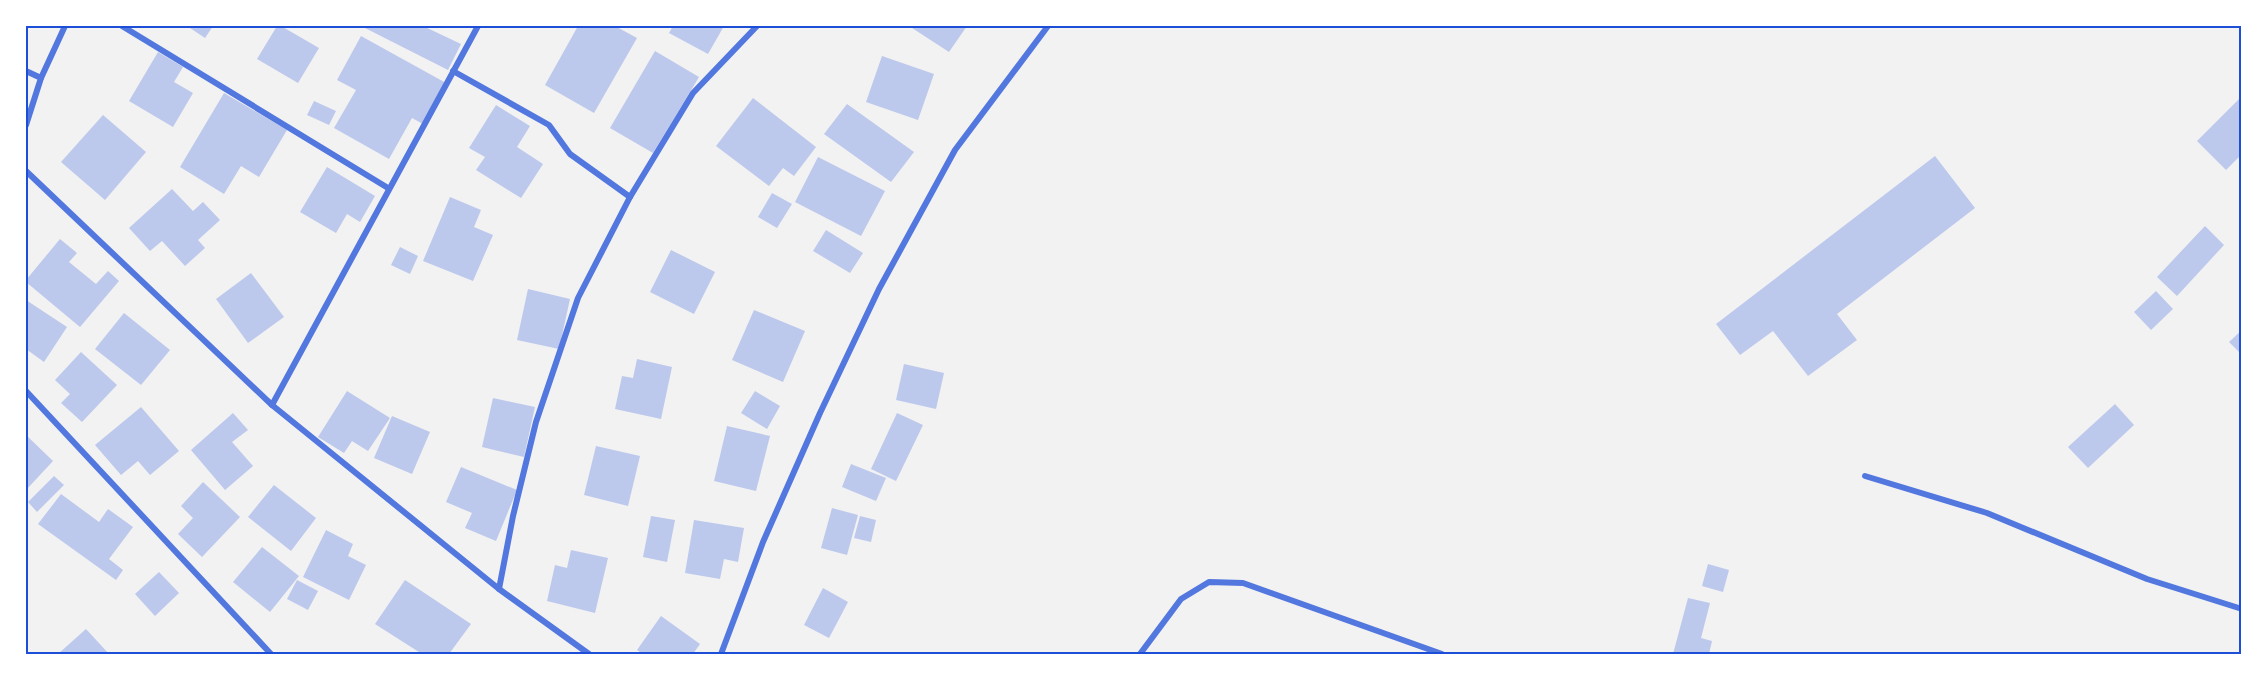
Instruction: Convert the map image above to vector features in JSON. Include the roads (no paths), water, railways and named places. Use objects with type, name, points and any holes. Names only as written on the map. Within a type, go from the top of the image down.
[{"type":"street","points":[[26,125],[41,78],[65,26]]},
{"type":"street","points":[[122,26],[388,188]]},
{"type":"street","points":[[272,405],[478,26]]},
{"type":"street","points":[[499,589],[513,516],[536,422],[578,298],[630,197],[693,93],[757,26]]},
{"type":"street","points":[[721,654],[763,542],[820,413],[879,290],[955,150],[1048,26]]},
{"type":"street","points":[[26,71],[41,78]]},
{"type":"street","points":[[453,71],[549,125],[570,154],[630,197]]},
{"type":"street","points":[[26,171],[272,405],[499,589],[590,654]]},
{"type":"street","points":[[26,391],[271,654]]},
{"type":"street","points":[[1865,476],[1987,513],[2147,579],[2241,609]]},
{"type":"street","points":[[1140,654],[1181,599],[1209,582],[1243,583],[1442,654]]}]
